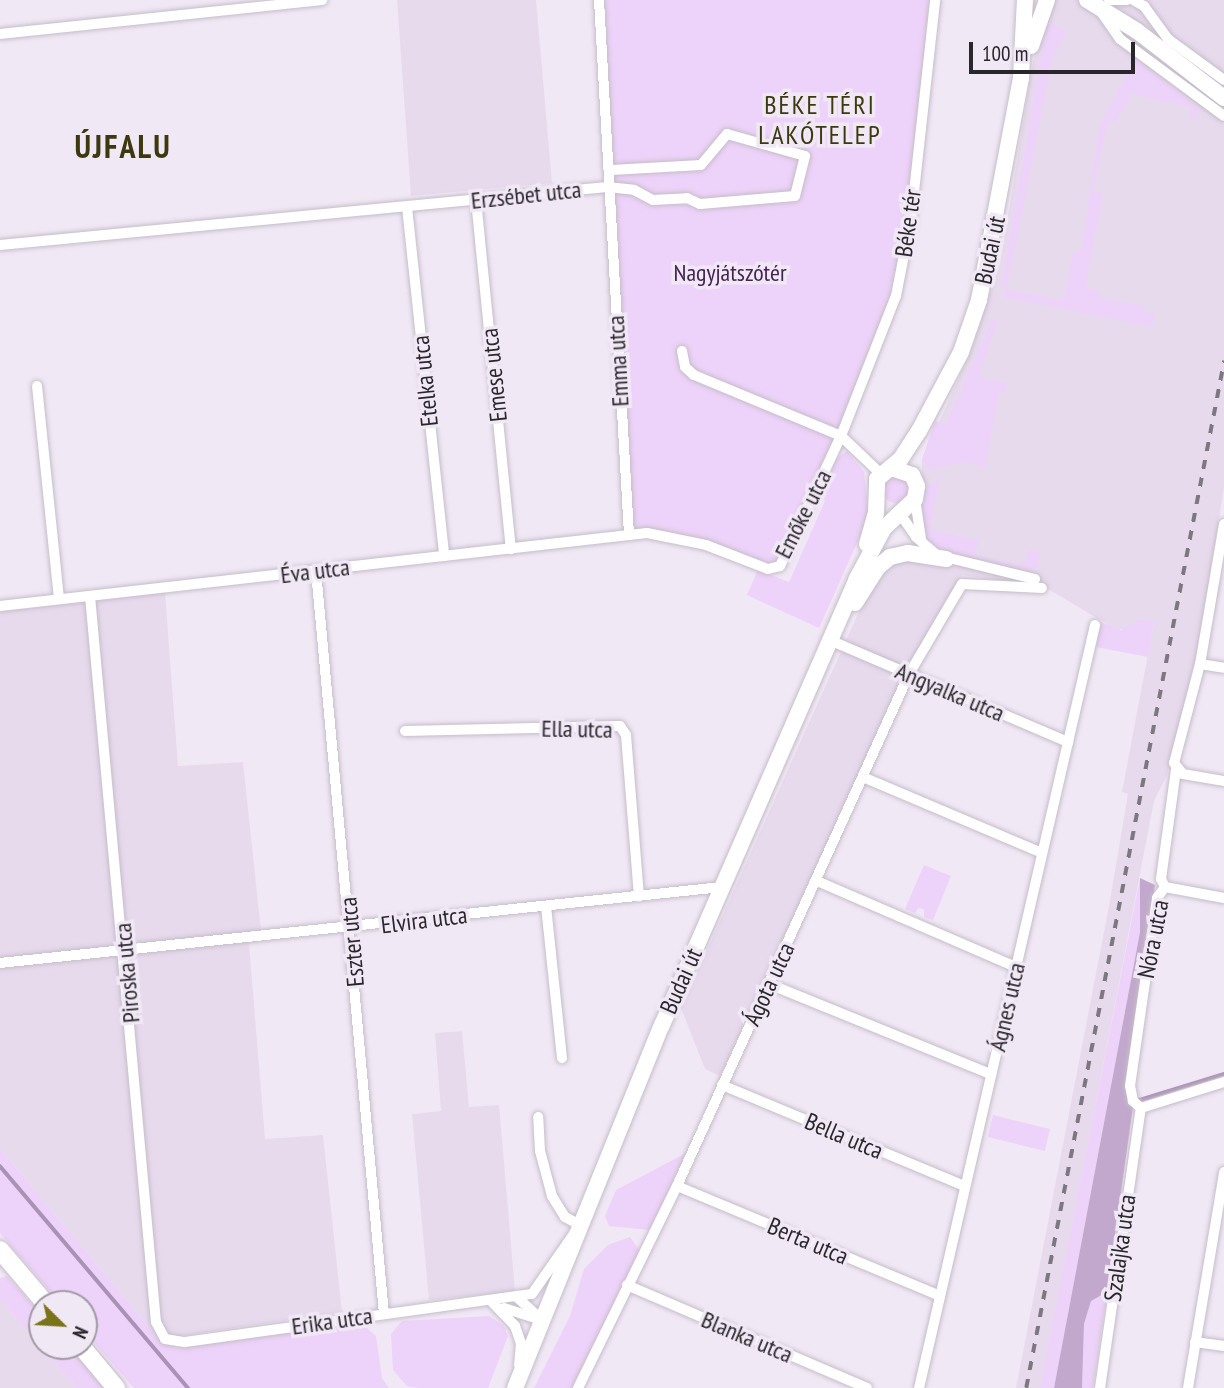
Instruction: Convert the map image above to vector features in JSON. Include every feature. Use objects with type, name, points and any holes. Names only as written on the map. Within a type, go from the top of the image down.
[{"type":"main road","name":"Budai út","points":[[1021,78],[1025,0]]},
{"type":"main road","name":"Budai út","points":[[515,1387],[722,887],[832,641],[856,580],[877,499],[875,486],[930,413],[961,352],[979,300],[1021,78],[1047,0]]},
{"type":"main road","points":[[1100,2],[1224,98]]},
{"type":"main road","name":"Budai út","points":[[856,580],[898,511],[915,499],[917,486],[912,475],[930,413]]},
{"type":"main road","points":[[886,471],[912,475]]},
{"type":"main road","points":[[877,499],[885,509],[898,511]]},
{"type":"main road","points":[[832,641],[878,567],[890,557],[908,554],[947,559]]},
{"type":"main road","points":[[0,1250],[34,1290]]},
{"type":"main road","points":[[93,1360],[116,1388]]},
{"type":"street","points":[[0,34],[322,0]]},
{"type":"street","name":"Emma utca","points":[[599,0],[611,170],[607,187],[629,534]]},
{"type":"street","name":"Béke tér","points":[[841,436],[891,313],[901,272],[911,219],[934,0]]},
{"type":"street","points":[[1128,0],[1100,2],[1120,40],[1224,116]]},
{"type":"street","points":[[1133,0],[1144,6],[1168,38],[1224,79]]},
{"type":"street","name":"Erzsébet utca","points":[[0,245],[607,187],[634,190],[653,200],[687,198],[700,204],[796,196],[804,156],[727,134],[706,163],[611,170]]},
{"type":"street","name":"Emese utca","points":[[476,200],[511,549]]},
{"type":"street","name":"Etelka utca","points":[[407,207],[444,556]]},
{"type":"street","points":[[682,351],[685,367],[694,374],[841,436],[886,471]]},
{"type":"street","points":[[37,386],[59,599]]},
{"type":"street","name":"Emőke utca","points":[[629,534],[682,538],[768,569],[780,566],[841,436]]},
{"type":"street","points":[[915,499],[923,544]]},
{"type":"street","points":[[898,511],[923,544],[947,559]]},
{"type":"street","name":"Nóra utca","points":[[1138,1105],[1130,1086],[1157,898],[1166,887],[1161,879],[1175,768],[1200,664],[1222,554],[1224,524]]},
{"type":"street","name":"Éva utca","points":[[0,606],[629,534]]},
{"type":"street","name":"Ágota utca","points":[[578,1388],[677,1186],[909,674],[965,583],[1038,584],[947,559]]},
{"type":"street","name":"Eszter utca","points":[[316,571],[351,929],[384,1314]]},
{"type":"street","name":"Piroska utca","points":[[90,596],[125,951],[156,1322],[165,1339],[173,1342]]},
{"type":"street","name":"Ágnes utca","points":[[919,1388],[1095,625]]},
{"type":"street","name":"Angyalka utca","points":[[832,641],[1068,741]]},
{"type":"street","points":[[1200,664],[1224,668]]},
{"type":"street","name":"Ella utca","points":[[405,731],[620,726],[626,736],[639,896]]},
{"type":"street","points":[[1175,768],[1224,781]]},
{"type":"street","points":[[863,777],[1042,853]]},
{"type":"street","points":[[817,881],[1016,967]]},
{"type":"street","name":"Elvira utca","points":[[0,964],[351,929],[722,887]]},
{"type":"street","points":[[1166,887],[1224,898]]},
{"type":"street","points":[[546,906],[562,1058]]},
{"type":"street","points":[[769,984],[991,1074]]},
{"type":"street","points":[[1138,1105],[1224,1082]]},
{"type":"street","name":"Bella utca","points":[[722,1085],[965,1186]]},
{"type":"street","name":"Szalajka utca","points":[[1100,1388],[1138,1105]]},
{"type":"street","points":[[538,1117],[540,1151],[552,1196],[565,1217],[580,1226]]},
{"type":"street","points":[[1188,1388],[1220,1225],[1224,1172]]},
{"type":"street","name":"Berta utca","points":[[677,1186],[940,1296]]},
{"type":"street","name":"Erika utca","points":[[173,1342],[518,1298],[538,1290],[580,1226]]},
{"type":"street","name":"Blanka utca","points":[[627,1285],[867,1388]]},
{"type":"street","points":[[518,1298],[542,1320]]},
{"type":"street","points":[[492,1302],[513,1320],[519,1333],[515,1387]]},
{"type":"street","name":"Erika utca","points":[[492,1302],[542,1320]]},
{"type":"street","points":[[1195,1342],[1224,1346]]},
{"type":"shaded area","points":[[397,0],[536,0],[552,183],[411,196]]},
{"type":"shaded area","points":[[1056,0],[1077,0],[1096,9],[1120,0],[1224,0],[1224,487],[1199,645],[1167,775],[1154,801],[1041,1388],[1016,1388],[1109,906],[1128,794],[1122,792],[1154,622],[1141,619],[1127,629],[1115,629],[1045,587],[962,575],[908,669],[720,1076],[705,1069],[681,1008],[875,576],[909,558],[923,535],[922,460],[935,421],[939,422],[971,352],[1000,264],[1038,33],[1048,5]]},
{"type":"shaded area","points":[[165,593],[178,766],[243,762],[261,931],[248,932],[265,1139],[323,1135],[342,1312],[159,1339],[0,1149],[0,612]]},
{"type":"shaded area","points":[[1140,878],[1155,885],[1137,1015],[1133,1107],[1107,1292],[1091,1301],[1084,1324],[1082,1388],[1054,1388],[1140,932]]},
{"type":"shaded area","points":[[462,1031],[469,1107],[499,1105],[515,1291],[429,1300],[412,1114],[441,1111],[435,1033]]},
{"type":"shaded area","points":[[0,1299],[28,1331],[28,1360],[53,1360],[77,1388],[0,1388]]},
{"type":"green space","name":"Nagyjátszótér","points":[[599,0],[935,0],[911,219],[885,330],[774,568],[706,545],[629,535]]},
{"type":"green space","points":[[1050,23],[1067,31],[1053,57],[1007,286],[1001,289],[1046,26]]},
{"type":"green space","points":[[1135,59],[1196,106],[1199,120],[1190,118],[1192,107],[1131,94],[1116,122],[1108,121],[1093,191],[1103,193],[1085,288],[1099,291],[1098,298],[1140,305],[1142,311],[1154,313],[1152,327],[1004,297],[1006,289],[1063,301],[1074,252],[1081,252],[1099,128]]},
{"type":"green space","points":[[992,320],[998,321],[978,377],[1008,383],[1006,393],[999,392],[985,467],[963,462],[928,470],[922,460],[935,421],[946,425]]},
{"type":"green space","points":[[847,451],[864,472],[869,516],[819,628],[747,595],[758,570],[789,582],[825,501],[819,497],[838,457]]},
{"type":"green space","points":[[896,477],[906,480],[909,490],[906,500],[896,503],[886,500],[883,490],[886,480]]},
{"type":"green space","points":[[939,481],[930,530],[978,540],[975,556],[1024,565],[1027,550],[1041,552],[1038,567],[1030,570],[958,557],[926,541],[918,510],[930,484]]},
{"type":"green space","points":[[1140,619],[1154,621],[1148,657],[1096,647],[1101,622],[1121,630]]},
{"type":"green space","points":[[924,865],[951,876],[933,920],[924,917],[924,909],[918,908],[915,913],[905,909]]},
{"type":"green space","points":[[1140,878],[1140,932],[1054,1388],[1040,1388]]},
{"type":"green space","points":[[993,1115],[1050,1129],[1045,1151],[988,1137]]},
{"type":"green space","points":[[0,1149],[159,1339],[177,1348],[361,1323],[376,1336],[382,1378],[389,1388],[134,1388],[98,1347],[98,1290],[49,1290],[0,1233]]},
{"type":"green space","points":[[686,1153],[650,1230],[609,1226],[605,1216],[616,1190]]},
{"type":"green space","points":[[630,1237],[640,1251],[576,1388],[534,1388],[570,1316],[584,1269],[608,1245]]},
{"type":"green space","points":[[7,1276],[28,1299],[28,1331],[0,1299],[0,1278]]},
{"type":"green space","points":[[1107,1292],[1093,1388],[1082,1388],[1084,1324],[1091,1301]]},
{"type":"green space","points":[[489,1316],[504,1326],[508,1336],[488,1388],[407,1386],[393,1370],[391,1334],[402,1321]]},
{"type":"green space","points":[[53,1360],[80,1360],[105,1388],[77,1388]]},
{"type":"waterway","points":[[1109,1293],[1140,1100],[1224,1074]]},
{"type":"waterway","points":[[0,1166],[188,1388]]},
{"type":"railway","points":[[1026,1388],[1224,361]]},
{"type":"district","name":"BÉKE TÉRI LAKÓTELEP","points":[[820,120]]},
{"type":"district","name":"ÚJFALU","points":[[123,146]]}]
